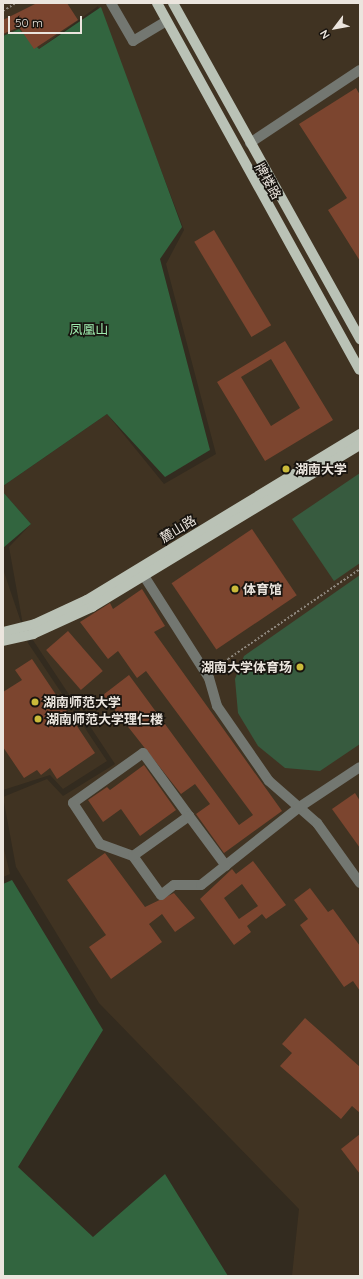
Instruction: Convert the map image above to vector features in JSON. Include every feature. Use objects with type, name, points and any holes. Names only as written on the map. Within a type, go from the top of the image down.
[{"type":"main road","name":"牌楼路","points":[[157,3],[360,370]]},
{"type":"main road","name":"牌楼路","points":[[173,3],[360,339]]},
{"type":"main road","name":"麓山路","points":[[3,632],[35,624],[87,600],[360,434]]},
{"type":"main road","name":"麓山路","points":[[3,641],[64,621],[144,576],[360,445]]},
{"type":"street","points":[[111,3],[133,41],[166,21]]},
{"type":"street","points":[[250,143],[360,70]]},
{"type":"street","points":[[144,576],[209,678],[217,706],[268,782],[317,823],[360,883]]},
{"type":"street","points":[[226,866],[143,753],[73,803],[100,844],[133,856],[161,895],[174,885],[201,885],[226,866],[298,808],[360,767]]},
{"type":"street","points":[[133,856],[189,816]]},
{"type":"path","points":[[3,11],[16,3]]},
{"type":"path","points":[[209,678],[228,659],[360,569]]},
{"type":"shaded area","name":"湖南大学","points":[[3,3],[360,3],[360,1276],[292,1276],[299,1209],[99,1003],[16,867],[3,797],[47,779],[63,796],[115,764],[23,625],[9,547],[31,524],[3,492],[3,486],[107,414],[164,484],[216,454],[166,264],[184,230],[98,6],[39,49],[19,29],[3,36]]},
{"type":"shaded area","name":"湖南师范大学","points":[[3,569],[28,643],[107,761],[63,789],[50,775],[3,790]]},
{"type":"shaded area","points":[[3,845],[10,874],[3,877]]},
{"type":"green space","name":"凤凰山","points":[[101,7],[182,227],[160,259],[210,450],[165,477],[107,414],[3,486],[3,36],[19,29],[39,49]]},
{"type":"green space","points":[[360,473],[360,563],[334,581],[292,519]]},
{"type":"green space","points":[[3,492],[31,524],[3,548]]},
{"type":"green space","name":"湖南大学体育场","points":[[360,575],[360,744],[320,771],[285,768],[258,746],[238,713],[235,679],[244,656]]},
{"type":"green space","points":[[12,880],[103,1030],[18,1167],[93,1237],[165,1174],[228,1276],[3,1276],[3,884]]},
{"type":"building","points":[[37,3],[67,3],[78,20],[34,49],[19,27],[3,34],[3,20]]},
{"type":"building","points":[[356,88],[360,95],[360,261],[328,210],[347,198],[299,124]]},
{"type":"building","points":[[214,230],[271,325],[251,337],[194,242]]},
{"type":"building","points":[[285,341],[333,420],[265,461],[217,382]],"holes":[[[271,359],[300,408],[271,426],[241,377]]]},
{"type":"building","name":"体育馆","points":[[252,529],[297,595],[216,650],[172,583]]},
{"type":"building","points":[[142,589],[165,626],[154,632],[282,811],[224,853],[196,814],[210,804],[195,784],[181,794],[103,695],[129,675],[239,825],[253,815],[146,671],[137,678],[118,651],[108,659],[80,622],[110,603],[113,609]]},
{"type":"building","points":[[68,631],[103,671],[81,690],[46,650]]},
{"type":"building","name":"湖南师范大学","points":[[32,659],[95,753],[57,779],[50,768],[41,775],[37,770],[24,778],[3,747],[3,692],[22,680],[15,670]]},
{"type":"building","points":[[144,765],[176,810],[140,836],[121,809],[103,822],[88,800],[107,787],[110,790]]},
{"type":"building","points":[[355,793],[360,801],[360,848],[332,809]]},
{"type":"building","points":[[105,853],[145,907],[174,893],[195,918],[175,932],[162,914],[149,924],[162,942],[111,979],[89,947],[106,935],[67,880]]},
{"type":"building","points":[[253,861],[286,905],[266,919],[262,914],[247,926],[251,932],[234,945],[200,899],[232,869],[236,874]],"holes":[[[242,884],[258,906],[239,919],[224,898]]]},
{"type":"building","points":[[310,888],[328,912],[333,909],[360,946],[360,991],[353,981],[344,987],[300,925],[308,919],[294,900]]},
{"type":"building","points":[[305,1018],[360,1067],[360,1113],[352,1106],[341,1119],[280,1066],[292,1053],[282,1044]]},
{"type":"building","points":[[360,1134],[360,1174],[341,1149]]},
{"type":"place","name":"湖南大学","points":[[286,469]]},
{"type":"place","name":"体育馆","points":[[235,589]]},
{"type":"place","name":"湖南大学体育场","points":[[300,667]]},
{"type":"place","name":"湖南师范大学","points":[[35,702]]},
{"type":"place","name":"湖南师范大学理仁楼","points":[[38,719]]}]
